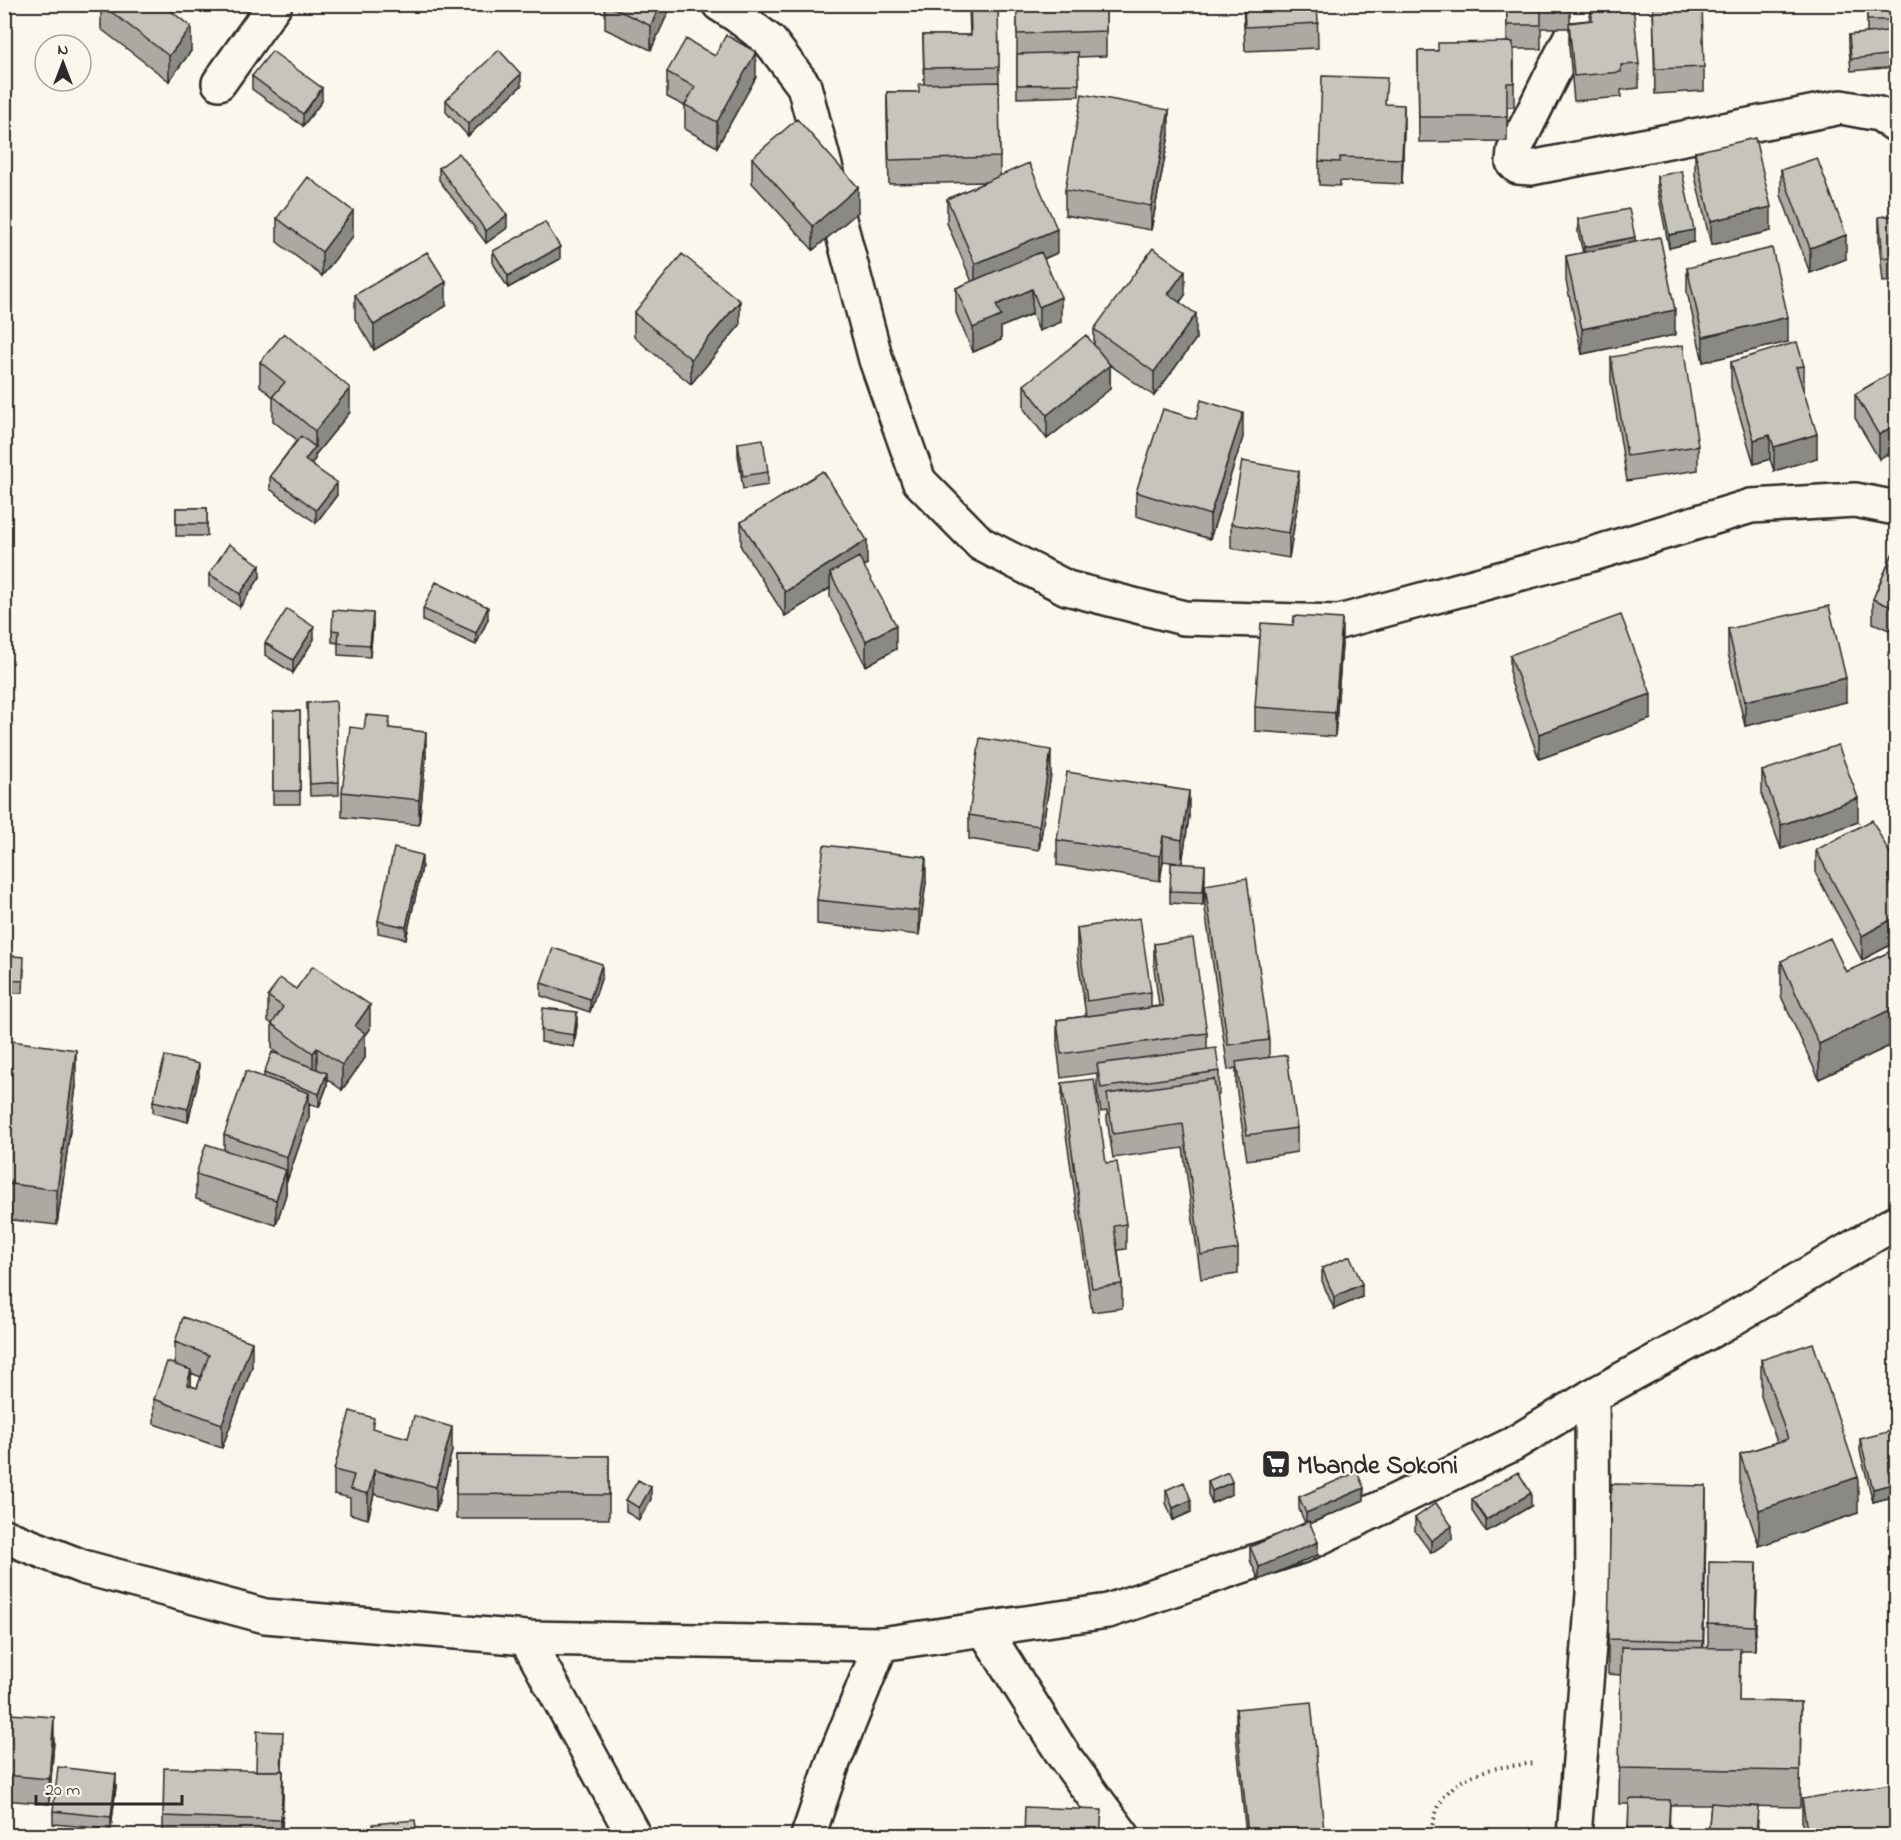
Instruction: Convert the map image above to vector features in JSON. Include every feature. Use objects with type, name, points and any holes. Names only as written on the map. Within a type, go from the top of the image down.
[{"type":"street","points":[[219,83],[275,4]]},
{"type":"street","points":[[719,4],[770,41],[804,86],[876,360],[919,481],[981,544],[1067,588],[1184,618],[1339,622],[1589,555],[1751,506],[1855,500],[1896,508]]},
{"type":"street","points":[[1587,4],[1514,151],[1513,162],[1518,167],[1531,168],[1841,107],[1879,114],[1896,125]]},
{"type":"street","points":[[4,1536],[83,1567],[265,1616],[526,1638],[881,1644],[1108,1611],[1304,1545],[1513,1444],[1592,1396],[1727,1322],[1896,1222]]},
{"type":"street","points":[[1574,1836],[1593,1594],[1592,1396]]},
{"type":"street","points":[[984,1629],[1064,1756],[1123,1836]]},
{"type":"street","points":[[526,1638],[634,1836]]},
{"type":"street","points":[[808,1836],[834,1760],[881,1644]]},
{"type":"path","points":[[1428,1836],[1442,1801],[1463,1780],[1489,1768],[1580,1758]]},
{"type":"building","points":[[101,4],[162,4],[191,27],[169,56]]},
{"type":"building","points":[[605,4],[660,4],[651,26]]},
{"type":"building","points":[[970,4],[998,4],[999,67],[924,68],[923,35],[971,35]]},
{"type":"building","points":[[1017,4],[1106,4],[1106,31],[1017,34]]},
{"type":"building","points":[[1244,4],[1317,4],[1318,23],[1245,27]]},
{"type":"building","points":[[1507,4],[1541,4],[1541,25],[1507,25]]},
{"type":"building","points":[[1591,4],[1633,4],[1639,64],[1621,65],[1621,72],[1574,76],[1569,23],[1592,20]]},
{"type":"building","points":[[1653,4],[1702,4],[1704,67],[1655,69]]},
{"type":"building","points":[[1867,4],[1896,4],[1896,20],[1867,20]]},
{"type":"building","points":[[1896,30],[1896,54],[1851,59],[1849,35]]},
{"type":"building","points":[[726,35],[756,52],[717,122],[685,105],[695,87],[667,72],[686,39],[715,56]]},
{"type":"building","points":[[1513,42],[1514,83],[1507,83],[1507,117],[1419,117],[1418,51],[1438,51],[1438,43]]},
{"type":"building","points":[[499,50],[521,74],[468,124],[446,100]]},
{"type":"building","points":[[272,51],[322,88],[303,114],[252,76]]},
{"type":"building","points":[[1078,52],[1079,84],[1017,85],[1017,54]]},
{"type":"building","points":[[1322,76],[1387,78],[1385,104],[1404,105],[1402,159],[1340,157],[1340,162],[1319,161]]},
{"type":"building","points":[[999,82],[1000,157],[889,160],[887,92],[919,92],[919,84]]},
{"type":"building","points":[[1082,94],[1169,110],[1151,206],[1065,190]]},
{"type":"building","points":[[797,119],[858,187],[813,226],[752,158]]},
{"type":"building","points":[[1755,138],[1771,207],[1711,221],[1695,152]]},
{"type":"building","points":[[459,153],[507,215],[486,231],[439,168]]},
{"type":"building","points":[[1817,158],[1846,235],[1810,248],[1781,170]]},
{"type":"building","points":[[1029,163],[1057,229],[975,264],[947,199]]},
{"type":"building","points":[[1682,171],[1694,230],[1669,235],[1657,176]]},
{"type":"building","points":[[308,177],[353,211],[322,252],[277,218]]},
{"type":"building","points":[[1629,209],[1635,237],[1584,247],[1578,219]]},
{"type":"building","points":[[1896,215],[1896,256],[1883,258],[1879,217]]},
{"type":"building","points":[[545,222],[560,247],[508,276],[493,251]]},
{"type":"building","points":[[1660,237],[1675,310],[1582,329],[1566,256]]},
{"type":"building","points":[[1153,248],[1185,271],[1168,294],[1196,314],[1154,372],[1094,329]]},
{"type":"building","points":[[1772,248],[1788,317],[1703,337],[1687,268]]},
{"type":"building","points":[[427,252],[446,282],[374,325],[355,295]]},
{"type":"building","points":[[1041,252],[1061,297],[1039,307],[1032,289],[996,305],[1001,316],[973,328],[956,288]]},
{"type":"building","points":[[682,254],[740,301],[691,359],[634,313]]},
{"type":"building","points":[[284,333],[350,388],[315,431],[273,396],[285,382],[260,362]]},
{"type":"building","points":[[1086,335],[1110,365],[1047,415],[1024,385]]},
{"type":"building","points":[[1797,342],[1804,366],[1796,367],[1817,434],[1774,447],[1770,435],[1754,440],[1731,362]]},
{"type":"building","points":[[1683,345],[1698,446],[1627,456],[1611,357]]},
{"type":"building","points":[[1896,370],[1896,424],[1879,435],[1855,394]]},
{"type":"building","points":[[1201,400],[1243,413],[1210,515],[1136,492],[1163,409],[1196,419]]},
{"type":"building","points":[[301,436],[315,447],[305,460],[337,483],[316,510],[270,476]]},
{"type":"building","points":[[763,439],[768,472],[743,476],[738,443]]},
{"type":"building","points":[[1242,461],[1299,471],[1289,533],[1231,524]]},
{"type":"building","points":[[823,471],[867,540],[785,592],[741,522]]},
{"type":"building","points":[[176,508],[207,508],[207,524],[176,524]]},
{"type":"building","points":[[229,544],[260,565],[240,594],[209,574]]},
{"type":"building","points":[[1896,546],[1896,609],[1873,599]]},
{"type":"building","points":[[859,557],[896,625],[866,641],[830,573]]},
{"type":"building","points":[[436,582],[488,607],[476,633],[423,609]]},
{"type":"building","points":[[1829,606],[1846,678],[1745,701],[1728,629]]},
{"type":"building","points":[[287,609],[314,627],[293,660],[265,643]]},
{"type":"building","points":[[333,610],[373,613],[370,645],[338,643],[339,631],[332,630]]},
{"type":"building","points":[[1621,615],[1651,694],[1539,734],[1510,655]]},
{"type":"building","points":[[1294,616],[1342,619],[1335,713],[1255,707],[1261,623],[1293,625]]},
{"type":"building","points":[[336,701],[339,782],[310,784],[307,703]]},
{"type":"building","points":[[273,711],[300,711],[300,791],[273,791]]},
{"type":"building","points":[[366,715],[390,717],[389,728],[426,732],[419,800],[342,792],[350,727],[364,729]]},
{"type":"building","points":[[980,738],[1051,750],[1039,826],[969,815]]},
{"type":"building","points":[[1838,745],[1858,798],[1781,825],[1762,771]]},
{"type":"building","points":[[1067,772],[1189,791],[1182,840],[1163,836],[1160,856],[1057,840]]},
{"type":"building","points":[[1872,820],[1896,865],[1896,917],[1862,936],[1816,850]]},
{"type":"building","points":[[824,845],[926,857],[919,911],[817,900]]},
{"type":"building","points":[[394,848],[422,855],[406,927],[378,921]]},
{"type":"building","points":[[1171,863],[1205,865],[1203,892],[1170,891]]},
{"type":"building","points":[[1247,878],[1269,1040],[1228,1045],[1205,885]]},
{"type":"building","points":[[1140,918],[1151,992],[1087,1001],[1077,928]]},
{"type":"building","points":[[1193,938],[1207,1033],[1061,1054],[1057,1020],[1163,1006],[1154,944]]},
{"type":"building","points":[[1830,938],[1846,972],[1896,949],[1896,1007],[1819,1044],[1781,961]]},
{"type":"building","points":[[553,948],[602,964],[590,999],[541,983]]},
{"type":"building","points":[[4,955],[24,957],[23,981],[4,980]]},
{"type":"building","points":[[313,966],[370,1005],[355,1026],[365,1033],[342,1065],[317,1048],[313,1053],[272,1024],[283,1007],[268,996],[280,978],[296,989]]},
{"type":"building","points":[[543,1008],[577,1012],[574,1035],[541,1030]]},
{"type":"building","points":[[4,1040],[76,1050],[57,1190],[4,1183]]},
{"type":"building","points":[[1216,1048],[1219,1071],[1101,1088],[1097,1064]]},
{"type":"building","points":[[272,1052],[327,1073],[319,1094],[264,1073]]},
{"type":"building","points":[[1287,1055],[1297,1128],[1247,1135],[1236,1062]]},
{"type":"building","points":[[165,1056],[199,1064],[188,1109],[153,1101]]},
{"type":"building","points":[[246,1071],[309,1093],[287,1157],[224,1135]]},
{"type":"building","points":[[1094,1079],[1106,1163],[1117,1162],[1126,1224],[1114,1226],[1122,1284],[1092,1288],[1062,1083]]},
{"type":"building","points":[[1214,1079],[1238,1249],[1201,1255],[1183,1124],[1113,1134],[1107,1094]]},
{"type":"building","points":[[206,1144],[286,1170],[276,1200],[196,1174]]},
{"type":"building","points":[[1350,1256],[1362,1284],[1334,1297],[1322,1268]]},
{"type":"building","points":[[183,1317],[252,1342],[222,1424],[154,1399],[167,1362],[191,1370],[187,1385],[197,1388],[209,1355],[175,1342]]},
{"type":"building","points":[[1813,1343],[1858,1477],[1759,1510],[1740,1454],[1788,1439],[1761,1360]]},
{"type":"building","points":[[350,1411],[374,1418],[372,1428],[408,1438],[414,1416],[452,1427],[436,1487],[374,1470],[368,1494],[350,1489],[354,1475],[334,1470]]},
{"type":"building","points":[[1895,1430],[1896,1483],[1873,1489],[1860,1439]]},
{"type":"building","points":[[456,1455],[609,1456],[609,1495],[456,1494]]},
{"type":"building","points":[[1228,1472],[1232,1482],[1212,1491],[1208,1481]]},
{"type":"building","points":[[1357,1472],[1364,1488],[1306,1513],[1299,1497]]},
{"type":"building","points":[[1518,1472],[1531,1493],[1486,1520],[1472,1499]]},
{"type":"building","points":[[638,1480],[651,1487],[639,1508],[626,1500]]},
{"type":"building","points":[[1184,1482],[1191,1500],[1173,1508],[1166,1490]]},
{"type":"building","points":[[1611,1484],[1706,1486],[1703,1641],[1608,1639]]},
{"type":"building","points":[[1436,1503],[1452,1526],[1431,1541],[1415,1518]]},
{"type":"building","points":[[1309,1521],[1318,1542],[1259,1567],[1250,1547]]},
{"type":"building","points":[[1709,1562],[1757,1563],[1755,1626],[1708,1624]]},
{"type":"building","points":[[1621,1647],[1740,1648],[1739,1701],[1801,1702],[1800,1771],[1619,1768]]},
{"type":"building","points":[[1311,1702],[1324,1830],[1248,1836],[1236,1709]]},
{"type":"building","points":[[10,1714],[54,1717],[49,1779],[5,1775]]},
{"type":"building","points":[[257,1731],[283,1732],[281,1771],[256,1771]]},
{"type":"building","points":[[58,1767],[116,1774],[111,1817],[53,1811]]},
{"type":"building","points":[[164,1768],[283,1771],[281,1820],[163,1816]]},
{"type":"building","points":[[1896,1783],[1896,1836],[1808,1836],[1802,1799]]},
{"type":"building","points":[[1629,1799],[1670,1800],[1668,1836],[1628,1836]]},
{"type":"building","points":[[1711,1803],[1758,1807],[1756,1836],[1708,1836]]},
{"type":"building","points":[[1025,1807],[1102,1810],[1100,1836],[1024,1836]]},
{"type":"building","points":[[415,1820],[417,1836],[374,1836],[373,1824]]},
{"type":"place","name":"Mbande Sokoni","points":[[1276,1464]]}]
